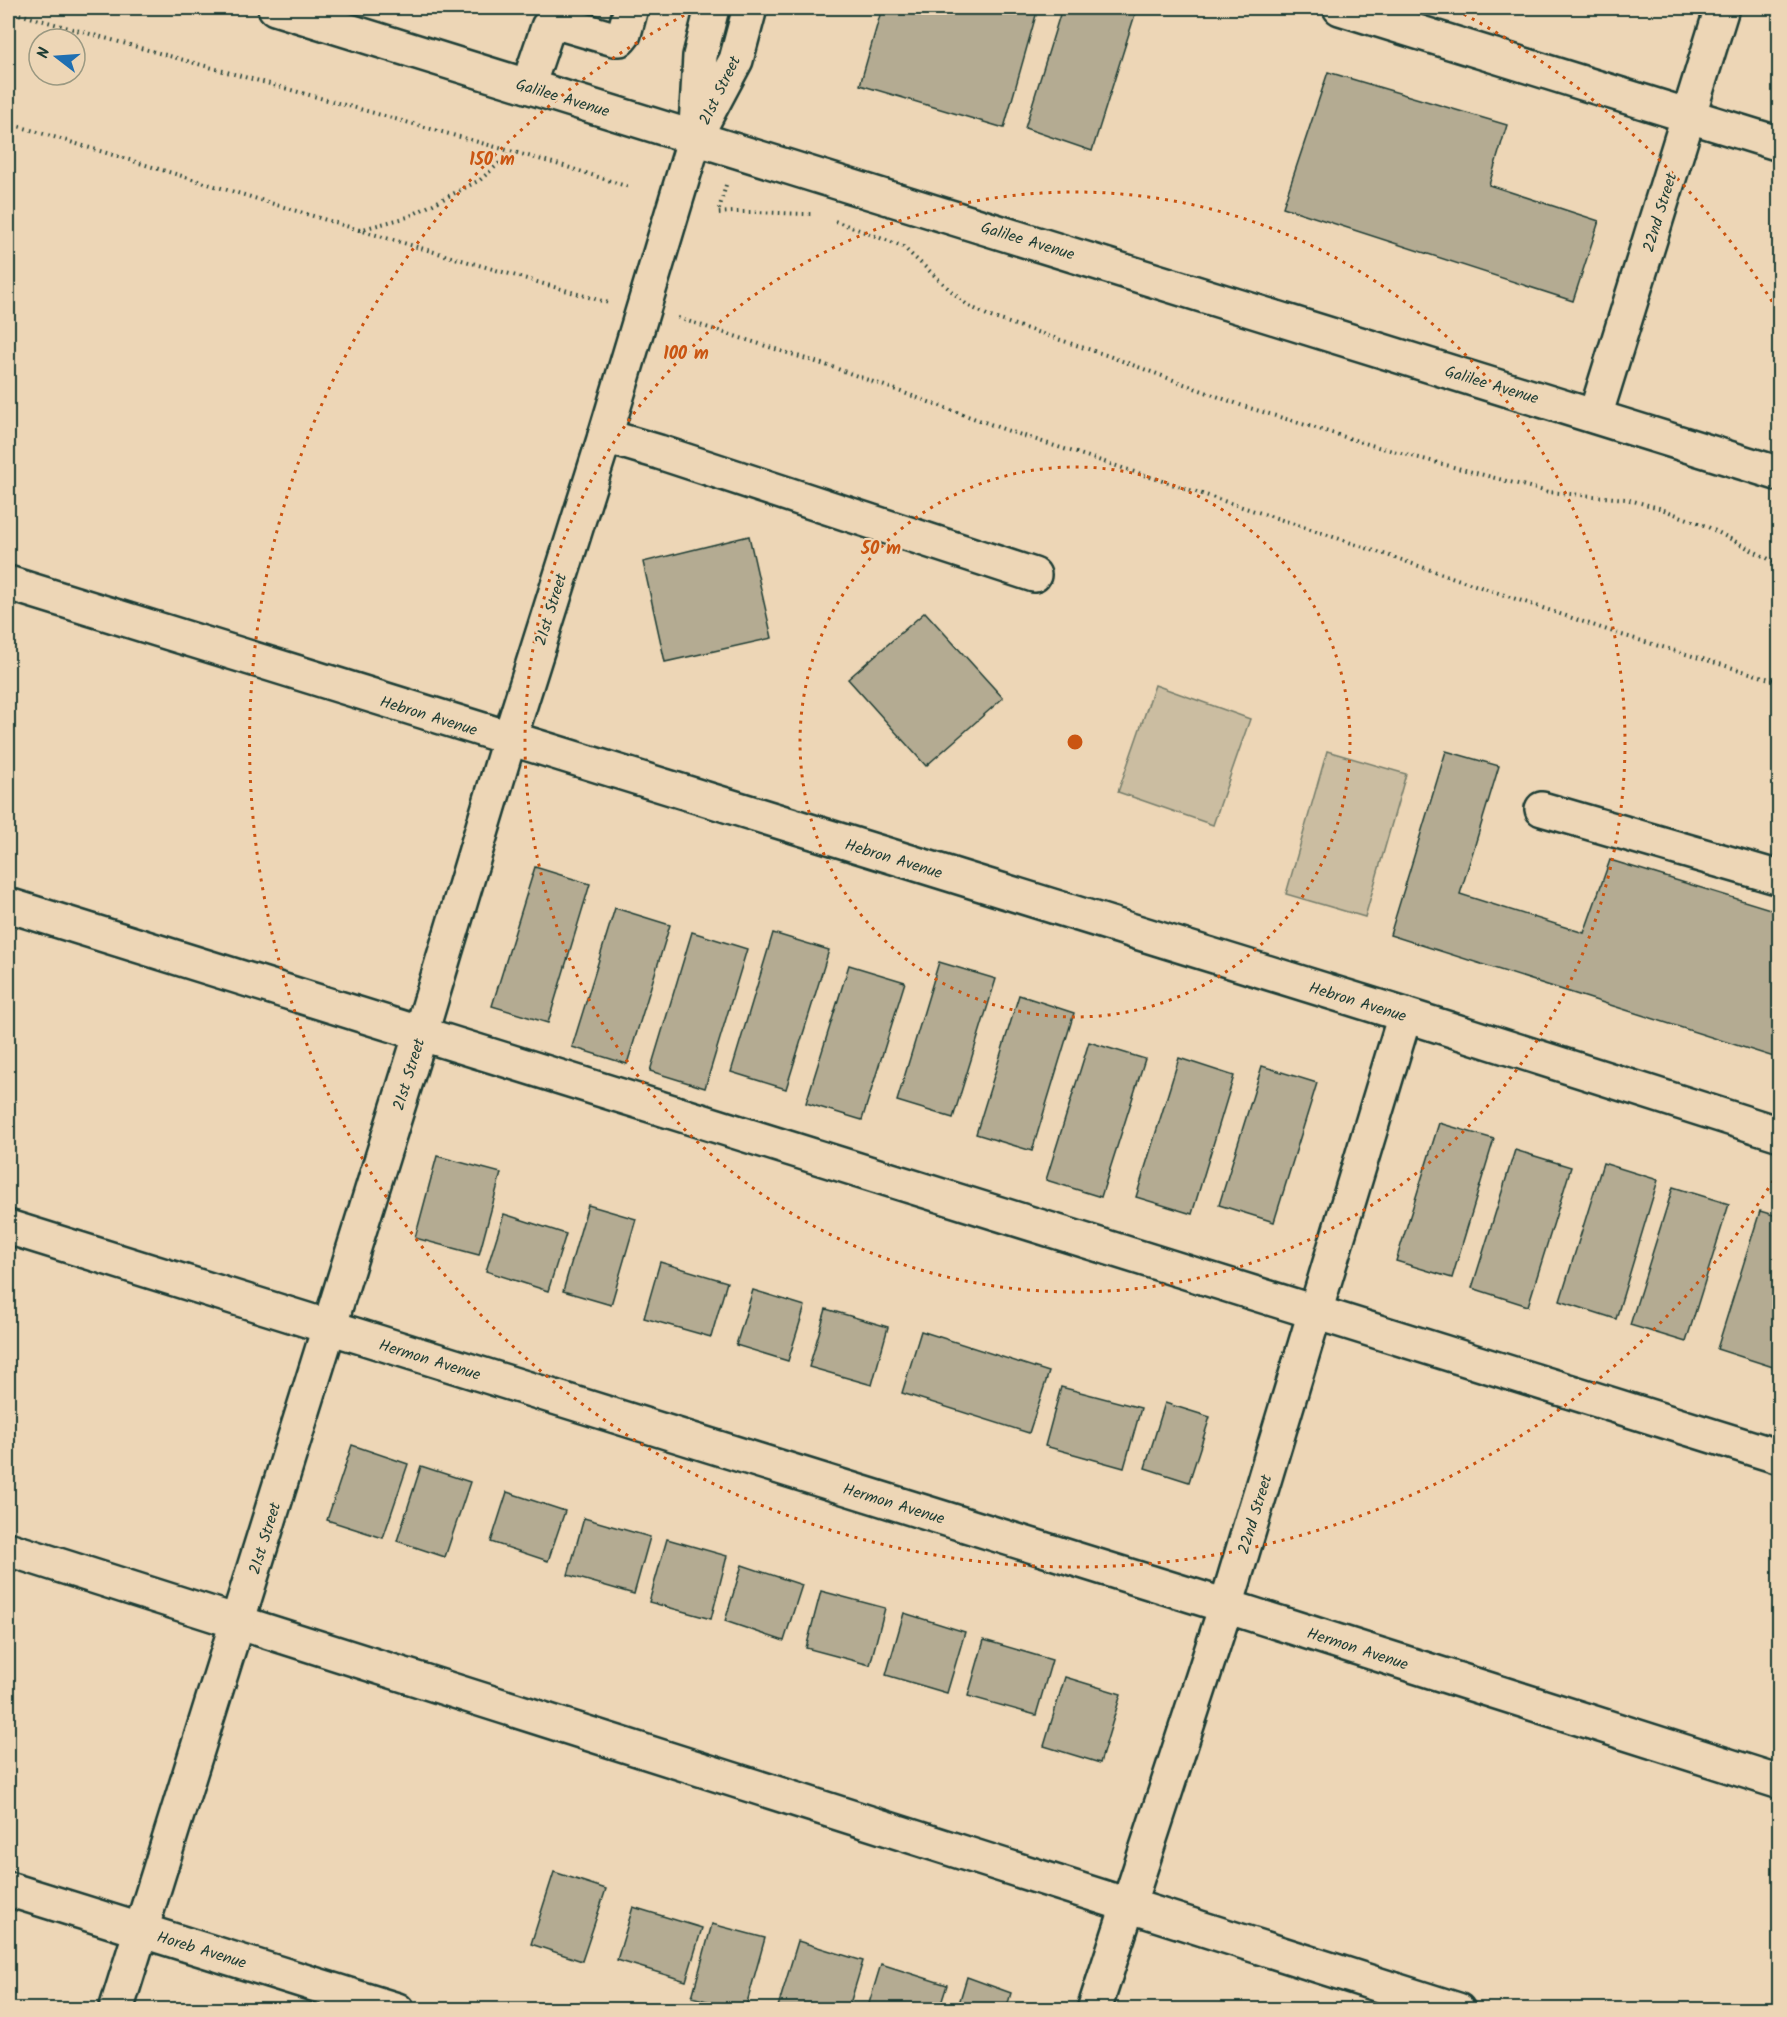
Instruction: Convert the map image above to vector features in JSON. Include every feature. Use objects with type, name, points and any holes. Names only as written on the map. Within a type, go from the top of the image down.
[{"type":"street","name":"Galilee Avenue","points":[[275,8],[1779,474]]},
{"type":"street","points":[[528,86],[548,27],[555,23],[563,24],[620,39],[624,34],[631,8]]},
{"type":"street","name":"21st Street","points":[[695,137],[700,56],[712,8]]},
{"type":"street","name":"21st Street","points":[[116,2010],[421,1033],[695,137],[736,60],[750,8]]},
{"type":"street","points":[[1340,8],[1779,144]]},
{"type":"street","name":"22nd Street","points":[[1595,416],[1722,8]]},
{"type":"street","points":[[605,436],[1034,575]]},
{"type":"street","name":"Hebron Avenue","points":[[8,583],[509,740],[1405,1015],[1779,1134]]},
{"type":"street","points":[[1542,809],[1779,878]]},
{"type":"street","points":[[8,904],[1779,1456]]},
{"type":"street","name":"22nd Street","points":[[1094,2010],[1226,1606],[1405,1015]]},
{"type":"street","name":"Hermon Avenue","points":[[8,1227],[1226,1606],[1779,1782]]},
{"type":"street","points":[[8,1550],[1458,2010]]},
{"type":"street","name":"Horeb Avenue","points":[[8,1889],[397,2010]]},
{"type":"path","points":[[11,10],[628,187]]},
{"type":"path","points":[[8,123],[601,301]]},
{"type":"path","points":[[359,230],[408,217],[480,180],[511,152]]},
{"type":"path","points":[[718,213],[742,211],[813,214],[824,218]]},
{"type":"path","points":[[834,221],[902,246],[967,305],[991,317],[1106,355],[1243,406],[1378,447],[1548,492],[1626,499],[1659,508],[1706,526],[1779,565]]},
{"type":"path","points":[[686,320],[838,369],[1009,431],[1622,635],[1779,682]]},
{"type":"shaded area","points":[[1155,685],[1250,719],[1213,825],[1118,792]]},
{"type":"shaded area","points":[[1327,751],[1406,774],[1365,917],[1286,894]]},
{"type":"building","points":[[882,8],[1038,8],[1004,128],[860,85]]},
{"type":"building","points":[[1062,8],[1137,8],[1092,151],[1025,128]]},
{"type":"building","points":[[1328,72],[1507,125],[1489,185],[1599,221],[1573,301],[1283,207]]},
{"type":"building","points":[[8,300],[14,302],[8,324]]},
{"type":"building","points":[[749,536],[772,638],[665,662],[643,562]]},
{"type":"building","points":[[925,612],[1003,698],[926,766],[848,679]]},
{"type":"building","points":[[1446,751],[1499,766],[1460,894],[1584,933],[1610,860],[1780,912],[1780,1059],[1390,935]]},
{"type":"building","points":[[535,867],[590,884],[548,1023],[492,1006]]},
{"type":"building","points":[[615,908],[670,925],[627,1064],[572,1047]]},
{"type":"building","points":[[692,932],[747,949],[705,1088],[650,1071]]},
{"type":"building","points":[[773,933],[829,950],[786,1089],[731,1072]]},
{"type":"building","points":[[939,962],[996,979],[953,1118],[897,1101]]},
{"type":"building","points":[[849,965],[905,982],[862,1120],[806,1103]]},
{"type":"building","points":[[1019,995],[1074,1013],[1032,1151],[976,1134]]},
{"type":"building","points":[[1089,1042],[1145,1059],[1101,1197],[1046,1180]]},
{"type":"building","points":[[1179,1058],[1234,1076],[1192,1214],[1136,1197]]},
{"type":"building","points":[[1262,1066],[1317,1083],[1274,1222],[1219,1205]]},
{"type":"building","points":[[1439,1123],[1494,1139],[1452,1278],[1396,1261]]},
{"type":"building","points":[[1515,1150],[1571,1167],[1528,1306],[1472,1288]]},
{"type":"building","points":[[437,1156],[501,1173],[479,1255],[415,1238]]},
{"type":"building","points":[[1603,1163],[1658,1180],[1616,1319],[1560,1301]]},
{"type":"building","points":[[1673,1187],[1729,1204],[1686,1342],[1630,1325]]},
{"type":"building","points":[[588,1205],[636,1219],[611,1305],[563,1291]]},
{"type":"building","points":[[1760,1211],[1780,1217],[1780,1345],[1773,1367],[1717,1349]]},
{"type":"building","points":[[504,1214],[566,1234],[548,1291],[486,1271]]},
{"type":"building","points":[[660,1262],[727,1282],[711,1337],[644,1318]]},
{"type":"building","points":[[753,1290],[805,1306],[788,1361],[736,1345]]},
{"type":"building","points":[[826,1309],[888,1327],[872,1385],[809,1367]]},
{"type":"building","points":[[921,1331],[1049,1372],[1029,1433],[902,1393]]},
{"type":"building","points":[[1061,1387],[1141,1408],[1124,1468],[1045,1446]]},
{"type":"building","points":[[1165,1403],[1210,1417],[1189,1482],[1145,1468]]},
{"type":"building","points":[[352,1445],[408,1464],[383,1538],[327,1520]]},
{"type":"building","points":[[421,1466],[470,1482],[445,1557],[397,1541]]},
{"type":"building","points":[[507,1492],[565,1511],[548,1561],[491,1542]]},
{"type":"building","points":[[584,1518],[650,1537],[634,1594],[568,1575]]},
{"type":"building","points":[[667,1539],[727,1556],[711,1619],[649,1602]]},
{"type":"building","points":[[742,1565],[802,1585],[784,1641],[725,1621]]},
{"type":"building","points":[[821,1591],[885,1608],[870,1665],[806,1648]]},
{"type":"building","points":[[904,1613],[965,1632],[947,1693],[886,1675]]},
{"type":"building","points":[[984,1640],[1052,1660],[1036,1715],[968,1696]]},
{"type":"building","points":[[1065,1677],[1121,1694],[1100,1763],[1044,1746]]},
{"type":"building","points":[[554,1872],[606,1889],[582,1961],[531,1944]]},
{"type":"building","points":[[633,1907],[702,1928],[686,1981],[617,1960]]},
{"type":"building","points":[[712,1924],[765,1938],[745,2010],[692,1997]]},
{"type":"building","points":[[798,1941],[863,1961],[849,2007],[835,2003],[833,2010],[777,2010]]},
{"type":"building","points":[[881,1964],[947,1985],[939,2010],[867,2010]]},
{"type":"building","points":[[967,1977],[1011,1993],[1006,2010],[957,2010]]}]
